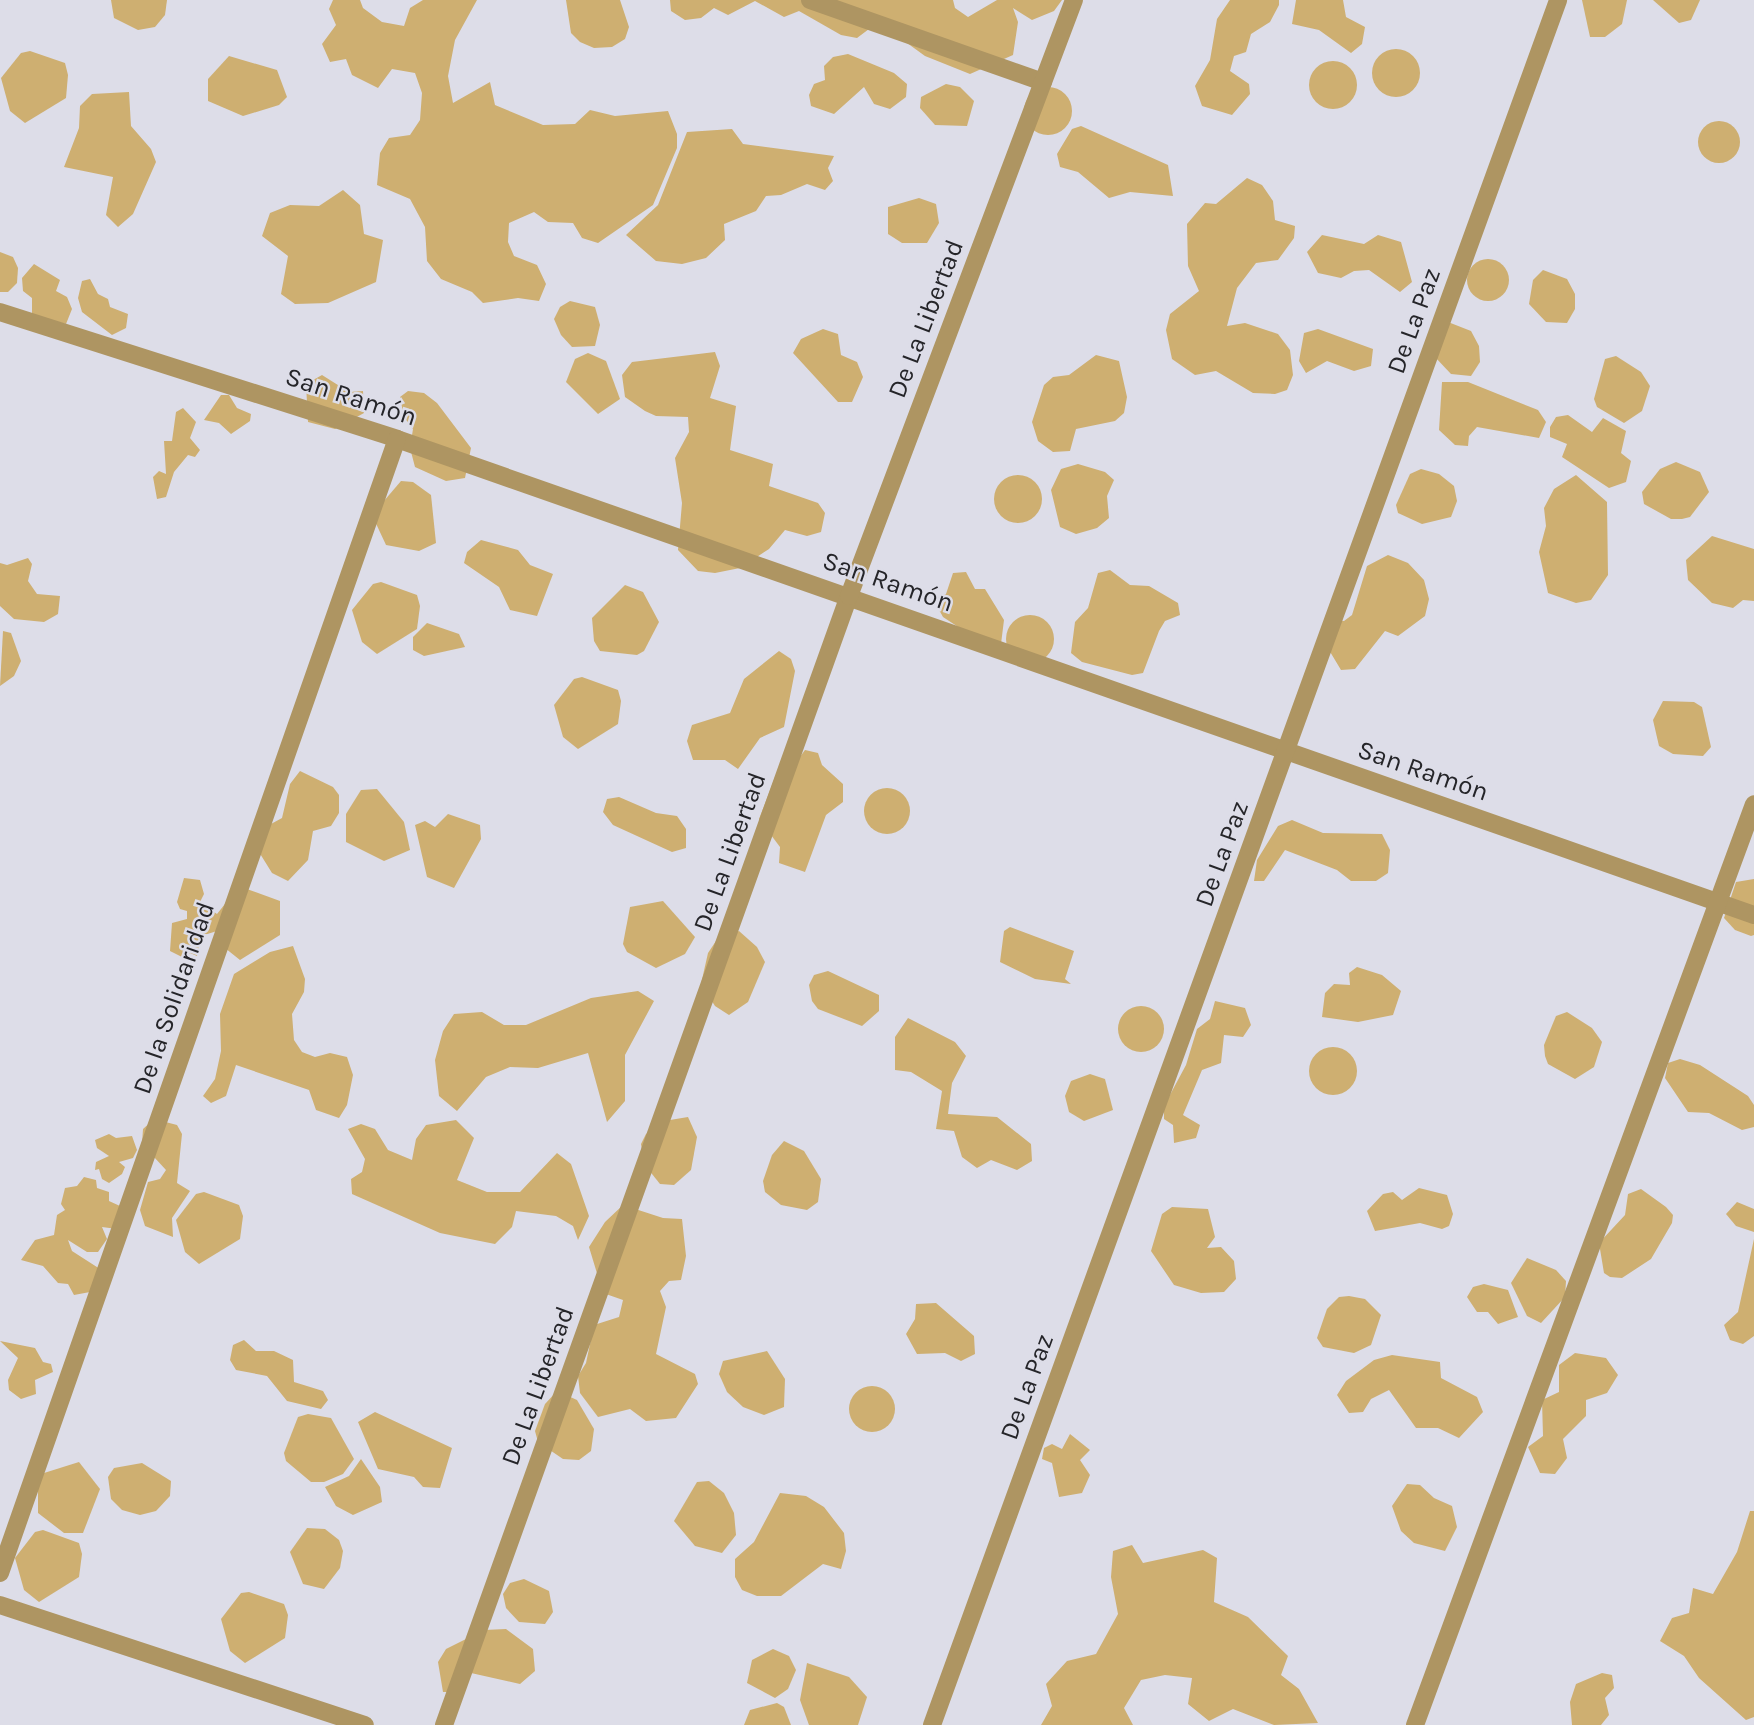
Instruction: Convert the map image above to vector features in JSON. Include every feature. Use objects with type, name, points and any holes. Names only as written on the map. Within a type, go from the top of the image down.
[{"type":"street","points":[[810,0],[1043,82]]},
{"type":"street","name":"De La Libertad","points":[[444,1725],[849,596],[1074,0]]},
{"type":"street","name":"De La Paz","points":[[932,1725],[1558,0]]},
{"type":"street","name":"San Ramón","points":[[0,312],[397,439],[1754,915]]},
{"type":"street","name":"De la Solidaridad","points":[[0,1573],[397,439]]},
{"type":"street","points":[[1415,1725],[1754,804]]},
{"type":"street","points":[[0,1605],[365,1725]]},
{"type":"shaded area","points":[[111,0],[167,0],[165,15],[155,27],[138,30],[114,18]]},
{"type":"shaded area","points":[[333,0],[360,0],[363,8],[382,22],[404,26],[410,8],[423,0],[477,0],[455,40],[448,76],[453,103],[490,82],[495,105],[543,125],[575,124],[590,110],[615,116],[668,111],[677,134],[677,148],[653,205],[598,243],[582,238],[573,223],[548,222],[534,212],[509,223],[508,242],[514,256],[537,265],[546,284],[539,301],[518,298],[483,303],[472,292],[441,279],[427,261],[425,227],[410,199],[377,185],[380,153],[389,138],[410,135],[420,120],[422,93],[415,73],[392,69],[378,88],[352,75],[346,59],[330,62],[322,44],[336,25],[329,9]]},
{"type":"shaded area","points":[[566,0],[620,0],[629,27],[625,39],[612,47],[594,48],[580,42],[571,33]]},
{"type":"shaded area","points":[[670,0],[953,0],[955,8],[968,17],[997,0],[1062,0],[1054,11],[1032,20],[1013,8],[1018,22],[1013,55],[970,74],[925,56],[885,27],[869,29],[857,38],[841,35],[799,11],[784,17],[755,1],[728,15],[714,8],[701,18],[685,20],[671,11]]},
{"type":"shaded area","points":[[1230,0],[1279,0],[1270,22],[1251,34],[1246,52],[1234,56],[1230,71],[1249,84],[1250,94],[1232,115],[1202,106],[1195,86],[1210,60],[1217,19]]},
{"type":"shaded area","points":[[1296,0],[1343,0],[1346,17],[1365,27],[1362,44],[1351,53],[1319,30],[1292,24]]},
{"type":"shaded area","points":[[1582,0],[1627,0],[1622,24],[1605,37],[1590,37]]},
{"type":"shaded area","points":[[1653,0],[1700,0],[1691,20],[1679,23]]},
{"type":"shaded area","points":[[1396,49],[1413,56],[1420,73],[1413,90],[1396,97],[1379,90],[1372,73],[1379,56]]},
{"type":"shaded area","points":[[30,51],[65,63],[68,75],[66,98],[25,123],[10,111],[1,78],[21,53]]},
{"type":"shaded area","points":[[848,54],[894,73],[907,84],[906,97],[890,109],[874,104],[864,87],[834,114],[811,106],[809,95],[814,84],[825,80],[824,66],[833,57]]},
{"type":"shaded area","points":[[229,56],[277,70],[287,97],[279,105],[243,116],[208,101],[208,79]]},
{"type":"shaded area","points":[[1333,61],[1350,68],[1357,85],[1350,102],[1333,109],[1316,102],[1309,85],[1316,68]]},
{"type":"shaded area","points":[[946,84],[960,87],[974,101],[967,126],[935,125],[920,108],[921,97]]},
{"type":"shaded area","points":[[1048,87],[1065,94],[1072,111],[1065,128],[1048,135],[1031,128],[1024,111],[1031,94]]},
{"type":"shaded area","points":[[129,92],[131,126],[151,149],[156,162],[133,214],[118,227],[106,215],[113,177],[64,167],[79,128],[80,106],[92,94]]},
{"type":"shaded area","points":[[1719,121],[1734,127],[1740,142],[1734,157],[1719,163],[1704,157],[1698,142],[1704,127]]},
{"type":"shaded area","points":[[1081,126],[1168,165],[1173,196],[1130,192],[1109,198],[1078,172],[1060,167],[1057,154],[1072,129]]},
{"type":"shaded area","points":[[732,129],[743,144],[834,156],[828,168],[833,181],[825,190],[807,184],[781,195],[766,196],[756,211],[724,224],[725,240],[706,258],[682,264],[656,261],[626,235],[658,205],[687,132]]},
{"type":"shaded area","points":[[1247,178],[1262,185],[1273,201],[1275,220],[1295,226],[1294,238],[1278,260],[1256,263],[1237,288],[1227,326],[1245,323],[1278,334],[1290,350],[1293,375],[1287,390],[1275,394],[1253,393],[1216,371],[1195,375],[1172,359],[1166,330],[1170,314],[1199,291],[1188,266],[1187,224],[1205,203],[1216,204]]},
{"type":"shaded area","points":[[343,190],[360,205],[364,234],[383,240],[376,282],[328,303],[295,304],[281,294],[288,256],[262,236],[270,213],[290,205],[319,206]]},
{"type":"shaded area","points":[[919,198],[936,204],[939,223],[927,243],[902,243],[888,234],[888,207]]},
{"type":"shaded area","points":[[1322,235],[1364,244],[1378,235],[1401,242],[1412,282],[1400,292],[1369,270],[1354,271],[1341,278],[1318,273],[1307,252]]},
{"type":"shaded area","points":[[0,252],[13,257],[18,268],[17,283],[8,292],[0,292]]},
{"type":"shaded area","points":[[1488,259],[1503,265],[1509,280],[1503,295],[1488,301],[1473,295],[1467,280],[1473,265]]},
{"type":"shaded area","points":[[34,264],[60,280],[56,291],[67,297],[72,309],[66,324],[32,316],[32,298],[23,291],[22,278]]},
{"type":"shaded area","points":[[1543,270],[1567,279],[1575,294],[1575,309],[1567,323],[1546,322],[1529,304],[1533,280]]},
{"type":"shaded area","points":[[90,279],[98,294],[108,299],[110,307],[128,314],[126,328],[112,335],[82,312],[78,298],[82,281]]},
{"type":"shaded area","points":[[570,301],[595,307],[600,325],[595,346],[572,347],[561,335],[554,319],[560,307]]},
{"type":"shaded area","points":[[1448,322],[1471,331],[1479,346],[1480,362],[1471,376],[1451,374],[1434,356]]},
{"type":"shaded area","points":[[823,329],[838,334],[841,355],[857,362],[863,377],[852,402],[838,402],[793,353],[801,339]]},
{"type":"shaded area","points":[[1318,329],[1373,349],[1371,366],[1354,371],[1327,361],[1306,373],[1299,361],[1304,333]]},
{"type":"shaded area","points":[[715,352],[720,366],[710,398],[736,406],[730,450],[773,464],[769,486],[818,503],[825,513],[821,532],[807,536],[785,530],[769,549],[740,568],[715,573],[698,571],[678,550],[682,503],[675,458],[689,432],[688,417],[656,416],[645,411],[625,397],[622,375],[632,362]]},
{"type":"shaded area","points":[[588,353],[606,361],[620,399],[598,414],[566,382],[575,359]]},
{"type":"shaded area","points":[[1096,355],[1119,361],[1127,397],[1124,413],[1115,421],[1076,429],[1070,451],[1053,452],[1038,441],[1032,422],[1044,385],[1053,377],[1069,375]]},
{"type":"shaded area","points":[[1616,356],[1641,372],[1650,386],[1642,411],[1624,423],[1597,407],[1594,399],[1605,359]]},
{"type":"shaded area","points":[[322,375],[349,392],[363,391],[364,413],[335,429],[308,422],[306,384]]},
{"type":"shaded area","points":[[1442,382],[1468,382],[1538,410],[1546,422],[1539,438],[1477,427],[1469,436],[1468,446],[1455,445],[1439,430]]},
{"type":"shaded area","points":[[408,391],[424,393],[437,403],[471,448],[465,478],[446,481],[415,467],[410,448],[413,429],[404,417],[400,397]]},
{"type":"shaded area","points":[[221,395],[229,395],[237,408],[251,414],[250,421],[231,434],[219,423],[204,420]]},
{"type":"shaded area","points":[[183,408],[196,422],[190,438],[200,450],[195,457],[188,455],[174,472],[166,497],[157,499],[153,477],[159,471],[166,474],[164,441],[172,441],[176,412]]},
{"type":"shaded area","points":[[1568,415],[1592,432],[1603,418],[1626,431],[1621,453],[1631,461],[1626,482],[1609,488],[1562,457],[1567,444],[1550,437],[1550,427],[1556,417]]},
{"type":"shaded area","points":[[1676,462],[1700,472],[1709,492],[1690,517],[1682,519],[1671,519],[1644,504],[1642,492],[1660,469]]},
{"type":"shaded area","points":[[1078,464],[1105,472],[1114,480],[1107,496],[1109,518],[1097,528],[1076,534],[1060,527],[1051,490],[1061,469]]},
{"type":"shaded area","points":[[1421,469],[1439,474],[1454,486],[1457,501],[1451,517],[1422,524],[1398,513],[1396,505],[1410,474]]},
{"type":"shaded area","points":[[1018,475],[1035,482],[1042,499],[1035,516],[1018,523],[1001,516],[994,499],[1001,482]]},
{"type":"shaded area","points":[[1576,475],[1607,502],[1608,575],[1591,600],[1576,603],[1548,593],[1539,552],[1546,526],[1544,508],[1554,489]]},
{"type":"shaded area","points":[[401,481],[413,482],[431,495],[436,543],[419,551],[386,545],[372,515]]},
{"type":"shaded area","points":[[1712,536],[1754,549],[1754,601],[1743,600],[1733,608],[1712,603],[1688,580],[1686,560]]},
{"type":"shaded area","points":[[481,540],[518,550],[530,565],[553,574],[537,616],[510,610],[499,587],[464,563],[467,552]]},
{"type":"shaded area","points":[[1388,555],[1408,563],[1424,580],[1429,599],[1425,616],[1398,636],[1385,631],[1355,669],[1341,670],[1320,635],[1327,620],[1344,621],[1352,615],[1367,566]]},
{"type":"shaded area","points":[[28,558],[32,564],[28,581],[37,594],[60,596],[58,614],[44,622],[14,619],[0,606],[0,563],[7,565]]},
{"type":"shaded area","points":[[1110,570],[1130,585],[1149,586],[1178,603],[1180,615],[1165,621],[1143,673],[1132,675],[1082,662],[1071,653],[1075,622],[1088,608],[1098,573]]},
{"type":"shaded area","points":[[966,572],[975,589],[985,589],[1004,620],[1001,644],[978,640],[943,617],[933,599],[946,594],[953,573]]},
{"type":"shaded area","points":[[381,582],[417,595],[420,606],[417,629],[377,654],[362,642],[352,610],[373,584]]},
{"type":"shaded area","points":[[625,585],[643,592],[659,622],[644,651],[637,655],[600,651],[594,641],[592,618]]},
{"type":"shaded area","points":[[1030,615],[1047,622],[1054,639],[1047,656],[1030,663],[1013,656],[1006,639],[1013,622]]},
{"type":"shaded area","points":[[427,623],[459,634],[465,647],[424,656],[413,650],[413,637]]},
{"type":"shaded area","points":[[3,631],[11,633],[21,661],[14,676],[0,686]]},
{"type":"shaded area","points":[[779,651],[791,659],[795,671],[784,727],[760,738],[738,769],[725,760],[693,760],[687,741],[692,725],[730,713],[744,679]]},
{"type":"shaded area","points":[[582,677],[618,690],[621,701],[618,724],[578,749],[563,737],[554,705],[574,679]]},
{"type":"shaded area","points":[[1663,701],[1694,702],[1702,707],[1711,747],[1703,756],[1673,754],[1659,746],[1653,720]]},
{"type":"shaded area","points":[[805,750],[818,753],[822,765],[843,784],[843,802],[826,815],[805,872],[779,863],[780,847],[759,819],[775,777],[794,765]]},
{"type":"shaded area","points":[[300,771],[333,787],[339,795],[339,813],[331,826],[313,831],[308,860],[288,881],[272,873],[249,836],[282,818],[290,784]]},
{"type":"shaded area","points":[[887,788],[903,795],[910,811],[903,827],[887,834],[871,827],[864,811],[871,795]]},
{"type":"shaded area","points":[[377,789],[404,822],[410,850],[384,861],[346,842],[346,814],[361,790]]},
{"type":"shaded area","points":[[619,797],[656,813],[677,816],[686,829],[686,848],[672,852],[613,825],[603,812],[607,799]]},
{"type":"shaded area","points":[[448,814],[480,825],[481,839],[454,888],[427,877],[415,825],[425,821],[435,827]]},
{"type":"shaded area","points":[[1292,820],[1323,833],[1382,834],[1390,850],[1388,873],[1376,881],[1351,881],[1337,870],[1285,850],[1264,881],[1254,881],[1257,860],[1278,826]]},
{"type":"shaded area","points":[[184,878],[200,880],[204,894],[200,902],[217,914],[236,890],[244,888],[280,901],[280,935],[240,960],[225,948],[217,931],[201,936],[197,956],[190,953],[184,958],[170,951],[172,923],[187,919],[187,911],[180,909],[177,902]]},
{"type":"shaded area","points":[[1754,879],[1754,935],[1751,936],[1735,930],[1724,918],[1736,882]]},
{"type":"shaded area","points":[[663,901],[695,937],[685,954],[656,968],[627,952],[623,944],[630,907]]},
{"type":"shaded area","points":[[1010,927],[1074,951],[1065,979],[1071,984],[1035,979],[1000,962],[1004,931]]},
{"type":"shaded area","points":[[739,931],[757,947],[765,962],[748,1002],[729,1015],[715,1006],[701,984],[708,953],[718,938]]},
{"type":"shaded area","points":[[293,946],[305,979],[304,992],[292,1014],[294,1040],[302,1052],[315,1057],[330,1053],[347,1057],[353,1075],[347,1105],[339,1118],[316,1110],[309,1090],[236,1065],[226,1096],[211,1103],[203,1096],[215,1079],[221,1051],[220,1014],[234,974],[270,952]]},
{"type":"shaded area","points":[[1357,967],[1382,975],[1401,991],[1393,1015],[1358,1022],[1322,1017],[1325,993],[1334,984],[1350,985],[1349,973]]},
{"type":"shaded area","points":[[828,971],[879,995],[879,1011],[862,1026],[818,1009],[812,1001],[809,985],[814,975]]},
{"type":"shaded area","points":[[638,991],[654,1001],[625,1055],[625,1101],[607,1122],[588,1053],[538,1068],[510,1067],[486,1077],[457,1111],[439,1096],[435,1060],[443,1031],[454,1014],[482,1012],[504,1025],[526,1025],[591,998]]},
{"type":"shaded area","points":[[1215,1001],[1245,1008],[1251,1025],[1243,1037],[1224,1035],[1221,1063],[1202,1070],[1183,1115],[1200,1125],[1196,1138],[1174,1143],[1173,1125],[1164,1119],[1164,1106],[1186,1065],[1197,1029],[1210,1019]]},
{"type":"shaded area","points":[[1141,1006],[1158,1012],[1164,1029],[1158,1046],[1141,1052],[1124,1046],[1118,1029],[1124,1012]]},
{"type":"shaded area","points":[[1567,1012],[1592,1028],[1602,1042],[1594,1067],[1575,1079],[1548,1064],[1545,1056],[1544,1045],[1556,1016]]},
{"type":"shaded area","points":[[908,1018],[955,1042],[966,1056],[952,1083],[948,1114],[997,1117],[1031,1144],[1032,1161],[1017,1170],[991,1160],[977,1168],[962,1157],[954,1131],[936,1129],[942,1091],[911,1072],[895,1070],[895,1037]]},
{"type":"shaded area","points":[[1333,1047],[1350,1054],[1357,1071],[1350,1088],[1333,1095],[1316,1088],[1309,1071],[1316,1054]]},
{"type":"shaded area","points":[[1680,1059],[1700,1065],[1748,1096],[1754,1105],[1754,1127],[1742,1130],[1709,1113],[1688,1112],[1665,1078],[1668,1063]]},
{"type":"shaded area","points":[[1090,1074],[1105,1079],[1113,1110],[1084,1121],[1069,1112],[1065,1096],[1071,1081]]},
{"type":"shaded area","points":[[688,1117],[697,1137],[691,1170],[674,1185],[660,1184],[644,1164],[641,1144],[646,1134],[670,1120]]},
{"type":"shaded area","points":[[154,1119],[177,1125],[182,1134],[177,1183],[190,1191],[172,1218],[173,1237],[145,1226],[140,1210],[148,1182],[160,1179],[166,1170],[142,1144],[143,1129]]},
{"type":"shaded area","points":[[456,1120],[474,1138],[457,1180],[487,1192],[520,1192],[557,1153],[571,1164],[589,1216],[578,1240],[573,1226],[556,1216],[516,1211],[512,1227],[495,1244],[440,1233],[352,1194],[351,1179],[362,1172],[365,1159],[348,1129],[361,1124],[375,1129],[388,1150],[412,1160],[416,1139],[426,1125]]},
{"type":"shaded area","points":[[109,1134],[116,1138],[132,1136],[137,1150],[133,1158],[119,1162],[125,1167],[122,1174],[109,1183],[102,1179],[99,1169],[95,1170],[96,1162],[109,1156],[97,1148],[95,1140]]},
{"type":"shaded area","points":[[784,1141],[804,1151],[821,1179],[818,1202],[807,1210],[781,1205],[765,1192],[763,1181],[772,1155]]},
{"type":"shaded area","points":[[84,1177],[96,1180],[97,1188],[109,1192],[109,1201],[120,1206],[117,1229],[102,1227],[107,1239],[98,1252],[87,1252],[68,1240],[72,1251],[100,1269],[90,1292],[74,1295],[68,1284],[58,1283],[43,1266],[21,1260],[35,1240],[54,1235],[57,1215],[65,1210],[61,1204],[65,1188],[77,1186]]},
{"type":"shaded area","points":[[1419,1188],[1447,1195],[1453,1214],[1449,1226],[1442,1229],[1420,1223],[1375,1231],[1367,1211],[1383,1194],[1393,1192],[1402,1200]]},
{"type":"shaded area","points":[[1641,1189],[1666,1207],[1673,1215],[1672,1223],[1651,1259],[1622,1278],[1610,1277],[1604,1273],[1599,1243],[1625,1215],[1628,1194]]},
{"type":"shaded area","points":[[204,1192],[239,1205],[243,1216],[240,1239],[199,1264],[185,1252],[176,1220],[196,1194]]},
{"type":"shaded area","points":[[1737,1202],[1754,1209],[1754,1232],[1736,1226],[1726,1214]]},
{"type":"shaded area","points":[[623,1205],[663,1218],[682,1219],[686,1256],[681,1280],[669,1281],[660,1291],[666,1307],[656,1354],[695,1374],[698,1384],[676,1418],[646,1421],[630,1409],[598,1417],[580,1393],[578,1376],[586,1363],[594,1325],[619,1317],[623,1300],[603,1293],[589,1247],[605,1222]]},
{"type":"shaded area","points":[[1172,1207],[1208,1209],[1215,1237],[1207,1248],[1221,1247],[1234,1261],[1236,1279],[1224,1292],[1201,1293],[1174,1285],[1151,1251],[1162,1214]]},
{"type":"shaded area","points":[[1754,1239],[1754,1336],[1743,1344],[1730,1340],[1724,1325],[1738,1312]]},
{"type":"shaded area","points":[[1527,1258],[1556,1270],[1566,1281],[1565,1297],[1541,1323],[1527,1316],[1511,1283]]},
{"type":"shaded area","points":[[1484,1284],[1508,1290],[1518,1317],[1498,1324],[1488,1312],[1477,1312],[1467,1297],[1473,1287]]},
{"type":"shaded area","points":[[1339,1297],[1365,1299],[1381,1315],[1371,1345],[1354,1353],[1323,1347],[1317,1338],[1327,1309]]},
{"type":"shaded area","points":[[936,1303],[974,1336],[975,1354],[961,1361],[945,1353],[917,1354],[906,1334],[915,1319],[916,1304]]},
{"type":"shaded area","points":[[244,1340],[256,1351],[274,1351],[293,1360],[294,1382],[323,1391],[328,1400],[321,1409],[287,1401],[267,1376],[236,1370],[230,1360],[233,1345]]},
{"type":"shaded area","points":[[0,1341],[35,1348],[43,1362],[51,1364],[53,1372],[35,1380],[36,1394],[21,1399],[9,1390],[8,1380],[18,1358]]},
{"type":"shaded area","points":[[767,1351],[785,1379],[784,1407],[764,1415],[743,1407],[727,1392],[719,1374],[723,1361]]},
{"type":"shaded area","points":[[1575,1353],[1606,1358],[1618,1375],[1607,1393],[1586,1400],[1586,1416],[1563,1439],[1567,1458],[1555,1474],[1540,1473],[1528,1447],[1543,1436],[1542,1400],[1559,1392],[1559,1365]]},
{"type":"shaded area","points":[[1392,1355],[1440,1362],[1441,1378],[1477,1397],[1483,1412],[1459,1438],[1438,1428],[1416,1428],[1389,1390],[1371,1399],[1363,1412],[1349,1413],[1337,1395],[1346,1381],[1374,1360]]},
{"type":"shaded area","points":[[872,1386],[888,1393],[895,1409],[888,1425],[872,1432],[856,1425],[849,1409],[856,1393]]},
{"type":"shaded area","points":[[557,1391],[577,1400],[594,1429],[591,1451],[579,1460],[563,1459],[538,1442],[535,1431],[545,1404]]},
{"type":"shaded area","points":[[375,1412],[452,1448],[440,1488],[423,1487],[414,1477],[378,1469],[358,1422]]},
{"type":"shaded area","points":[[308,1414],[331,1418],[354,1459],[343,1474],[324,1482],[311,1482],[286,1461],[284,1453],[298,1417]]},
{"type":"shaded area","points":[[1070,1434],[1090,1450],[1080,1460],[1090,1475],[1082,1493],[1059,1497],[1052,1463],[1042,1459],[1044,1448],[1052,1444],[1062,1449]]},
{"type":"shaded area","points":[[361,1459],[380,1487],[382,1502],[353,1515],[336,1506],[325,1487],[349,1476]]},
{"type":"shaded area","points":[[79,1462],[100,1489],[83,1533],[64,1533],[38,1513],[38,1480],[44,1473]]},
{"type":"shaded area","points":[[142,1463],[171,1481],[170,1496],[156,1511],[140,1515],[122,1510],[111,1499],[108,1477],[114,1468]]},
{"type":"shaded area","points":[[709,1481],[724,1493],[734,1513],[736,1535],[722,1553],[695,1546],[674,1521],[697,1482]]},
{"type":"shaded area","points":[[1407,1484],[1420,1485],[1434,1498],[1452,1506],[1457,1527],[1445,1551],[1414,1543],[1401,1531],[1392,1506]]},
{"type":"shaded area","points":[[780,1493],[806,1496],[824,1507],[844,1533],[846,1551],[841,1569],[823,1564],[781,1596],[757,1596],[742,1590],[735,1577],[735,1559],[754,1542]]},
{"type":"shaded area","points":[[1750,1511],[1754,1511],[1754,1717],[1746,1720],[1699,1678],[1684,1656],[1660,1641],[1672,1618],[1689,1613],[1693,1588],[1713,1594],[1737,1552]]},
{"type":"shaded area","points":[[307,1528],[325,1529],[339,1540],[343,1551],[340,1568],[324,1589],[303,1584],[290,1552]]},
{"type":"shaded area","points":[[43,1530],[79,1543],[82,1554],[79,1577],[39,1602],[24,1590],[15,1558],[35,1532]]},
{"type":"shaded area","points":[[1132,1545],[1143,1563],[1203,1550],[1217,1558],[1214,1602],[1248,1617],[1288,1656],[1281,1675],[1299,1689],[1318,1723],[1274,1725],[1233,1709],[1209,1721],[1188,1704],[1192,1678],[1165,1675],[1141,1680],[1124,1708],[1133,1725],[1041,1725],[1052,1706],[1046,1684],[1067,1661],[1096,1654],[1118,1614],[1111,1577],[1113,1551]]},
{"type":"shaded area","points":[[524,1579],[549,1591],[553,1612],[545,1624],[519,1622],[506,1608],[503,1594],[510,1583]]},
{"type":"shaded area","points":[[249,1592],[284,1604],[288,1615],[285,1638],[245,1663],[230,1651],[221,1619],[241,1593]]},
{"type":"shaded area","points":[[506,1629],[533,1649],[535,1671],[520,1684],[471,1673],[461,1692],[443,1692],[438,1662],[446,1649],[484,1630]]},
{"type":"shaded area","points":[[773,1649],[789,1656],[796,1670],[788,1689],[775,1698],[747,1683],[752,1660]]},
{"type":"shaded area","points":[[807,1663],[849,1677],[867,1697],[858,1725],[809,1725],[800,1700]]},
{"type":"shaded area","points":[[1602,1673],[1612,1675],[1614,1688],[1605,1698],[1609,1715],[1601,1725],[1572,1725],[1570,1702],[1576,1684]]},
{"type":"shaded area","points":[[777,1703],[784,1707],[791,1725],[744,1725],[750,1710]]}]
